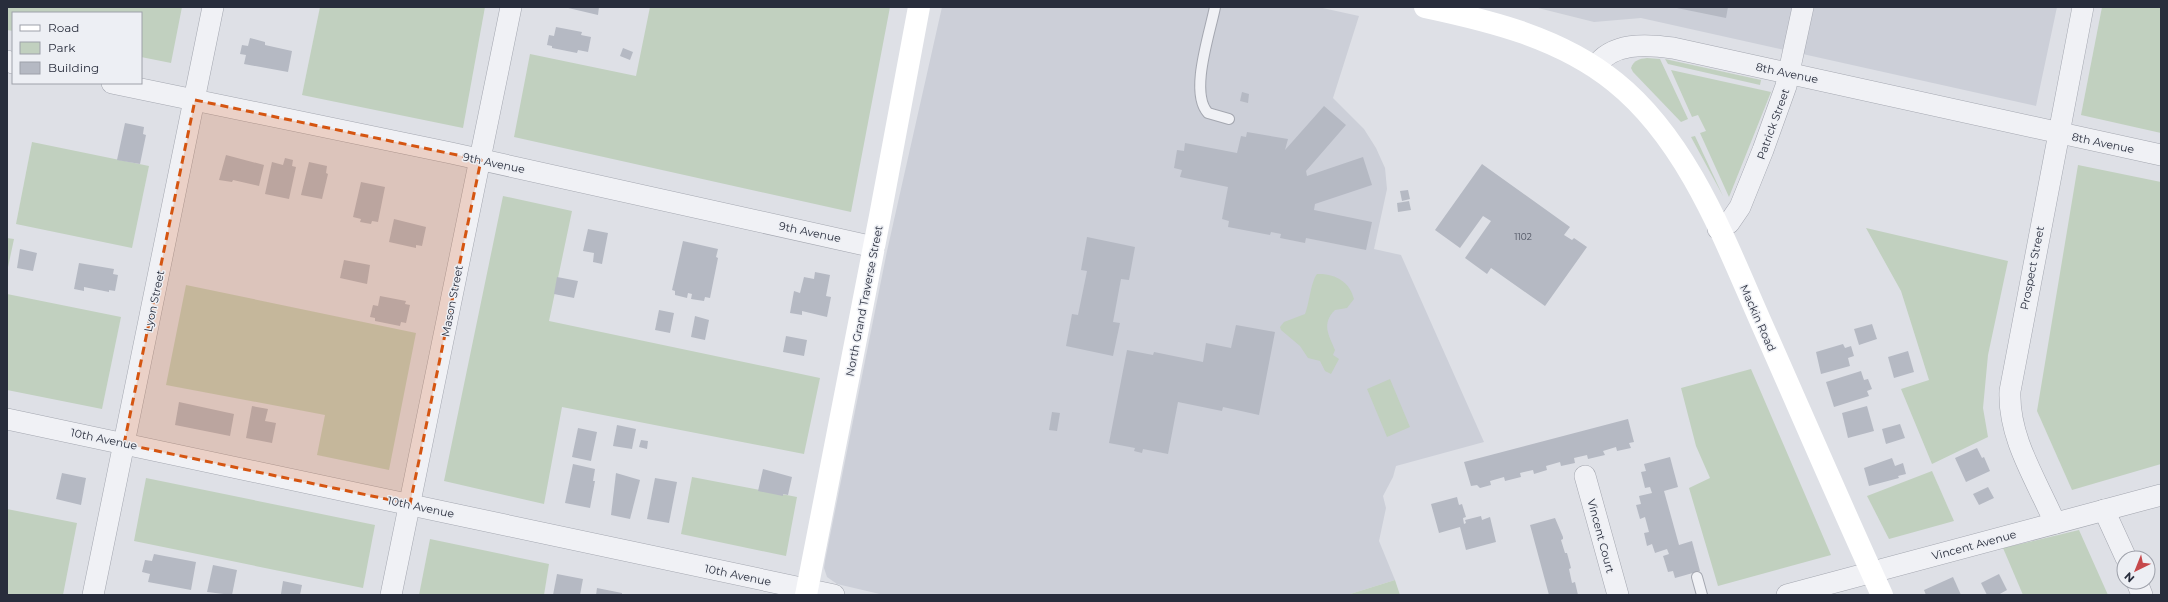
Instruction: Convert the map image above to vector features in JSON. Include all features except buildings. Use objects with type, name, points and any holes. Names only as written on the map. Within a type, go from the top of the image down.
[{"type":"street","name":"Lyon Street","points":[[93,595],[213,7]]},
{"type":"street","name":"Mason Street","points":[[391,595],[511,7]]},
{"type":"street","name":"North Grand Traverse Street","points":[[807,592],[874,247],[918,7]]},
{"type":"street","points":[[1425,7],[1495,24],[1529,35],[1563,49],[1595,67]]},
{"type":"street","name":"Patrick Street","points":[[1718,229],[1733,218],[1743,201],[1783,99],[1803,7]]},
{"type":"street","name":"Prospect Street","points":[[2055,524],[2016,436],[2009,403],[2058,133],[2083,7]]},
{"type":"street","name":"8th Avenue","points":[[1595,67],[1602,58],[1611,52],[1628,48],[1651,46],[1685,50],[2161,155]]},
{"type":"street","name":"Mackin Road","points":[[1595,67],[1630,95],[1659,126],[1686,166],[1718,229],[1882,595]]},
{"type":"street","name":"9th Avenue","points":[[117,84],[481,160],[874,247]]},
{"type":"street","name":"10th Avenue","points":[[7,419],[410,504],[807,592],[834,595]]},
{"type":"street","name":"Vincent Court","points":[[1585,476],[1618,595]]},
{"type":"street","name":"Vincent Avenue","points":[[1787,595],[2161,495]]},
{"type":"street","points":[[2104,510],[2122,550]]},
{"type":"lane","points":[[1215,7],[1201,79],[1200,98],[1208,113],[1229,119]]},
{"type":"lane","points":[[1697,577],[1702,595]]},
{"type":"highlighted area","points":[[195,100],[481,160],[410,504],[124,444]]},
{"type":"shaded area","points":[[942,7],[1318,7],[1359,16],[1333,98],[1364,129],[1376,148],[1385,168],[1387,189],[1374,249],[1401,255],[1484,442],[1396,466],[1393,477],[1383,496],[1386,508],[1379,541],[1395,580],[1347,595],[884,595],[837,584],[827,577],[824,568],[825,561],[887,251]]},
{"type":"shaded area","points":[[1534,7],[2057,7],[2036,106],[1641,18],[1594,22]]},
{"type":"green space","points":[[7,7],[182,7],[171,63],[142,57],[142,12],[12,12],[12,31],[7,30]]},
{"type":"green space","points":[[320,7],[485,7],[463,128],[302,95]]},
{"type":"green space","points":[[650,7],[890,7],[851,212],[514,137],[530,54],[636,76]]},
{"type":"green space","points":[[2102,7],[2161,7],[2161,133],[2081,115]]},
{"type":"green space","points":[[1639,59],[1660,59],[1688,119],[1681,122],[1633,72],[1631,68],[1635,62]]},
{"type":"green space","points":[[1665,59],[1761,80],[1760,85],[1668,64]]},
{"type":"green space","points":[[1671,70],[1771,92],[1729,197],[1700,133],[1706,131],[1698,115],[1692,117]]},
{"type":"green space","points":[[1695,136],[1723,196],[1691,137]]},
{"type":"green space","points":[[32,142],[149,166],[132,248],[16,224]]},
{"type":"green space","points":[[2078,165],[2161,182],[2161,464],[2072,490],[2037,411]]},
{"type":"green space","points":[[503,196],[572,211],[549,321],[820,378],[804,454],[562,407],[544,504],[444,481]]},
{"type":"green space","points":[[1866,228],[2008,261],[1988,355],[1983,408],[1988,437],[1932,464],[1901,389],[1929,380],[1901,291]]},
{"type":"green space","points":[[7,238],[14,239],[7,272]]},
{"type":"green space","points":[[1317,274],[1330,275],[1341,280],[1349,288],[1354,299],[1347,308],[1335,310],[1328,320],[1328,330],[1335,350],[1333,355],[1339,359],[1331,374],[1325,371],[1320,361],[1308,358],[1300,346],[1281,330],[1280,327],[1284,322],[1305,314],[1313,282]]},
{"type":"green space","points":[[186,285],[416,333],[389,470],[317,455],[325,415],[166,385]]},
{"type":"green space","points":[[7,294],[121,317],[102,409],[7,390]]},
{"type":"green space","points":[[1751,369],[1831,555],[1718,586],[1689,488],[1710,478],[1696,446],[1681,388]]},
{"type":"green space","points":[[1390,379],[1410,427],[1387,437],[1367,389]]},
{"type":"green space","points":[[1932,471],[1954,521],[1889,539],[1867,496]]},
{"type":"green space","points":[[692,477],[797,497],[786,556],[681,534]]},
{"type":"green space","points":[[146,478],[375,525],[363,588],[134,541]]},
{"type":"green space","points":[[7,509],[77,523],[63,595],[7,595]]},
{"type":"green space","points":[[2079,530],[2108,595],[2023,595],[2003,548]]},
{"type":"green space","points":[[430,539],[549,564],[544,595],[419,595]]},
{"type":"green space","points":[[1395,580],[1400,595],[1347,595]]}]
